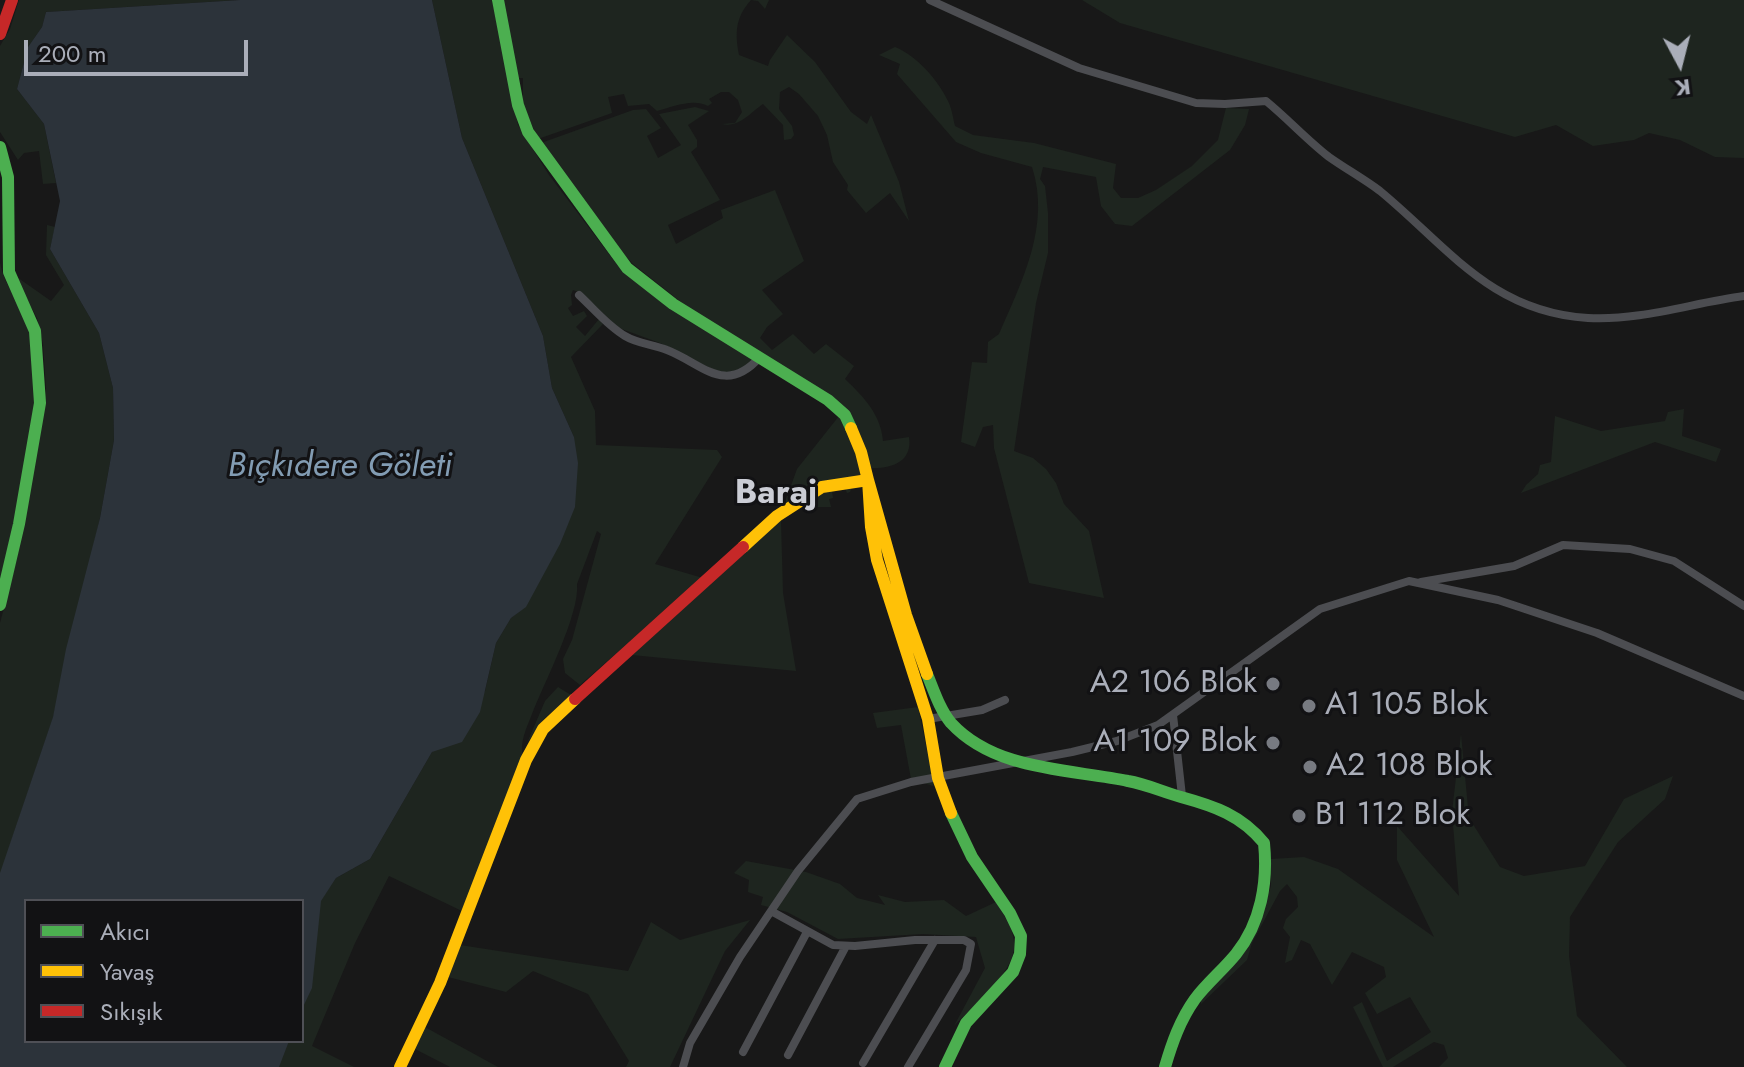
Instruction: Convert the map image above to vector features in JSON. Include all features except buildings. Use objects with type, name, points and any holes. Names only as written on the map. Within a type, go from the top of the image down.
[{"type":"street","points":[[0,34],[12,0]]},
{"type":"street","points":[[498,0],[520,113],[535,143],[627,268],[673,304],[828,400],[845,415],[861,452],[910,628],[930,682],[954,726],[979,744],[1023,761],[1130,781],[1224,808],[1257,832],[1264,843],[1267,877],[1247,939],[1230,962],[1196,997],[1176,1034],[1165,1067]]},
{"type":"street","points":[[930,0],[1079,68],[1196,103],[1266,101],[1329,157],[1379,191],[1471,274],[1534,307],[1571,317],[1611,318],[1744,296]]},
{"type":"street","points":[[0,147],[9,189],[7,263],[35,331],[40,403],[19,524],[0,605]]},
{"type":"street","points":[[579,295],[626,337],[666,349],[708,372],[721,376],[741,373],[760,357]]},
{"type":"street","points":[[868,480],[877,560],[928,719],[938,778],[964,843],[1019,928],[1021,944],[1013,972],[966,1023],[945,1067]]},
{"type":"street","points":[[400,1067],[440,983],[526,760],[543,729],[777,516],[822,487],[868,480]]},
{"type":"street","points":[[1416,583],[1514,566],[1563,545],[1630,549],[1674,561],[1744,606]]},
{"type":"street","points":[[683,1067],[690,1043],[740,957],[798,871],[857,799],[911,782],[1117,741],[1158,725],[1320,609],[1409,581],[1498,600],[1597,633],[1744,696]]},
{"type":"street","points":[[928,719],[982,710],[1005,700]]},
{"type":"street","points":[[1173,715],[1182,796]]},
{"type":"street","points":[[771,911],[833,945],[935,940],[964,940],[971,944],[966,970],[908,1067]]},
{"type":"street","points":[[743,1052],[807,932]]},
{"type":"street","points":[[863,1063],[935,940]]},
{"type":"street","points":[[788,1055],[846,946]]},
{"type":"shaded area","points":[[19,0],[240,0],[46,12],[42,27],[28,47],[17,89],[44,124],[56,183],[43,184],[39,151],[24,153],[18,160],[0,132],[0,46],[10,29]]},
{"type":"shaded area","points":[[432,0],[492,0],[518,125],[549,175],[618,266],[753,359],[740,370],[720,373],[660,343],[619,328],[581,293],[573,290],[571,295],[572,305],[568,308],[573,316],[584,311],[587,316],[576,327],[585,336],[599,319],[603,324],[571,357],[595,411],[596,445],[717,450],[722,457],[655,564],[703,578],[580,685],[565,673],[563,659],[572,640],[601,534],[597,531],[577,584],[573,613],[526,730],[523,756],[464,912],[389,876],[355,943],[312,1046],[354,1067],[0,1067],[0,623],[17,559],[46,389],[43,344],[37,318],[14,275],[51,301],[64,285],[46,255],[47,225],[55,227],[50,249],[99,333],[113,388],[114,440],[100,518],[53,718],[9,848],[25,899],[24,1043],[304,1043],[304,918],[336,878],[370,859],[432,752],[485,691],[496,643],[511,618],[526,606],[574,437],[552,388],[543,336],[462,138]]},
{"type":"shaded area","points":[[503,0],[751,0],[738,26],[739,55],[768,66],[787,35],[815,62],[851,112],[867,124],[871,115],[899,182],[909,221],[890,193],[866,213],[847,190],[848,185],[833,162],[827,135],[818,116],[789,87],[780,92],[779,109],[792,126],[794,135],[791,139],[784,140],[783,125],[763,104],[739,122],[728,125],[722,124],[735,123],[742,112],[738,100],[729,92],[721,92],[709,99],[712,103],[708,106],[689,103],[657,111],[649,104],[628,106],[624,94],[608,97],[612,113],[538,139],[523,104],[523,78],[518,78]]},
{"type":"shaded area","points":[[751,0],[769,0],[765,9],[758,1]]},
{"type":"shaded area","points":[[1082,0],[1744,0],[1744,158],[1715,157],[1680,140],[1649,133],[1634,140],[1593,146],[1556,125],[1515,137],[1120,23]]},
{"type":"shaded area","points":[[895,47],[911,56],[933,77],[948,101],[955,126],[973,135],[1034,143],[1116,164],[1113,188],[1121,198],[1138,198],[1156,190],[1192,166],[1218,140],[1226,108],[1249,109],[1245,125],[1230,150],[1132,226],[1115,224],[1101,206],[1096,177],[1043,167],[1040,179],[1045,186],[1048,213],[1048,253],[1036,303],[1014,451],[1033,458],[1046,469],[1056,483],[1064,504],[1089,531],[1104,598],[1029,583],[994,448],[993,425],[983,427],[975,447],[961,442],[972,362],[987,363],[988,342],[999,334],[1031,252],[1038,210],[1032,167],[981,153],[956,142],[897,74],[900,64],[879,55]]},
{"type":"shaded area","points":[[695,107],[709,111],[688,125],[697,140],[697,147],[691,152],[720,200],[668,225],[676,244],[723,218],[721,210],[775,190],[804,261],[762,290],[783,314],[767,327],[760,338],[772,350],[793,334],[814,354],[826,344],[854,366],[845,379],[875,415],[883,441],[909,437],[908,453],[899,462],[870,468],[855,425],[681,302],[633,264],[616,246],[541,143],[633,110],[646,109],[661,128],[647,136],[658,158],[681,145],[659,114]]},
{"type":"shaded area","points":[[0,262],[6,281],[29,325],[36,361],[27,459],[0,584]]},
{"type":"shaded area","points":[[1684,409],[1682,436],[1721,449],[1716,462],[1655,442],[1521,493],[1538,474],[1540,465],[1551,462],[1555,416],[1601,431],[1665,421],[1668,412]]},
{"type":"shaded area","points":[[839,416],[861,476],[784,505],[797,469]]},
{"type":"shaded area","points":[[852,487],[847,493],[845,488],[832,492],[833,498],[829,499],[831,507],[800,507],[831,488]]},
{"type":"shaded area","points":[[781,520],[783,593],[796,671],[632,655]]},
{"type":"shaded area","points":[[558,687],[571,695],[544,719],[527,743],[545,701]]},
{"type":"shaded area","points":[[918,707],[933,786],[911,779],[901,725],[877,728],[873,713]]},
{"type":"shaded area","points":[[1461,734],[1469,818],[1500,867],[1524,876],[1585,866],[1624,799],[1673,776],[1665,799],[1618,842],[1570,917],[1569,956],[1577,1016],[1627,1067],[1439,1067],[1448,1058],[1444,1045],[1434,1042],[1393,1067],[1383,1067],[1353,1007],[1362,1002],[1387,1061],[1431,1032],[1410,997],[1377,1014],[1365,993],[1386,977],[1384,967],[1352,952],[1332,985],[1310,944],[1301,940],[1292,960],[1285,963],[1290,937],[1283,928],[1286,919],[1298,907],[1297,897],[1287,884],[1280,891],[1252,943],[1247,960],[1201,1004],[1200,999],[1262,913],[1271,886],[1271,859],[1304,857],[1338,869],[1434,937],[1397,860],[1397,826],[1459,896],[1452,812]]},
{"type":"shaded area","points":[[746,861],[806,872],[840,884],[857,898],[885,905],[878,895],[905,902],[944,900],[966,916],[996,902],[1012,931],[1013,953],[1009,964],[1002,976],[954,1026],[985,968],[976,937],[923,934],[838,939],[787,912],[761,905],[763,897],[748,892],[749,880],[734,873]]},
{"type":"shaded area","points":[[750,920],[725,951],[670,1067],[626,1067],[629,1061],[588,994],[533,971],[506,992],[448,977],[460,945],[628,971],[651,922],[680,940]]},
{"type":"shaded area","points":[[423,1026],[498,1067],[450,1067],[413,1048]]},
{"type":"water","name":"Bıçkıdere Göleti","points":[[240,0],[432,0],[462,138],[543,336],[552,388],[574,437],[578,463],[575,507],[560,544],[526,607],[511,618],[496,643],[480,712],[462,742],[432,752],[370,859],[336,878],[321,901],[312,988],[304,1005],[304,899],[24,899],[24,1043],[288,1043],[279,1067],[0,1067],[0,873],[53,717],[66,649],[100,518],[114,440],[113,388],[99,333],[50,249],[60,201],[44,124],[17,89],[28,47],[42,27],[46,12]]},
{"type":"traffic: fast","points":[[498,0],[518,105],[528,132],[627,268],[673,304],[828,400],[845,415],[851,428]]},
{"type":"traffic: fast","points":[[0,147],[8,177],[9,272],[35,331],[40,403],[19,524],[0,605]]},
{"type":"traffic: fast","points":[[927,674],[940,706],[951,723],[989,751],[1034,766],[1135,782],[1205,804],[1246,825],[1264,843],[1265,872],[1257,916],[1245,942],[1190,1007],[1165,1067]]},
{"type":"traffic: fast","points":[[945,1067],[966,1023],[1013,972],[1020,954],[1021,936],[1010,913],[972,857],[951,813]]},
{"type":"traffic: slow","points":[[851,428],[868,480],[877,560],[928,719],[938,778],[951,813]]},
{"type":"traffic: slow","points":[[743,547],[777,516],[822,487],[868,480],[906,615],[927,674]]},
{"type":"traffic: slow","points":[[400,1067],[440,983],[526,760],[543,729],[575,699]]},
{"type":"traffic: jam","points":[[0,34],[12,0]]},
{"type":"traffic: jam","points":[[575,699],[743,547]]},
{"type":"place","name":"A2 106 Blok","points":[[1273,684]]},
{"type":"place","name":"A1 105 Blok","points":[[1309,706]]},
{"type":"place","name":"A1 109 Blok","points":[[1273,743]]},
{"type":"place","name":"A2 108 Blok","points":[[1310,767]]},
{"type":"place","name":"B1 112 Blok","points":[[1299,816]]},
{"type":"district","name":"Baraj","points":[[776,495]]}]
